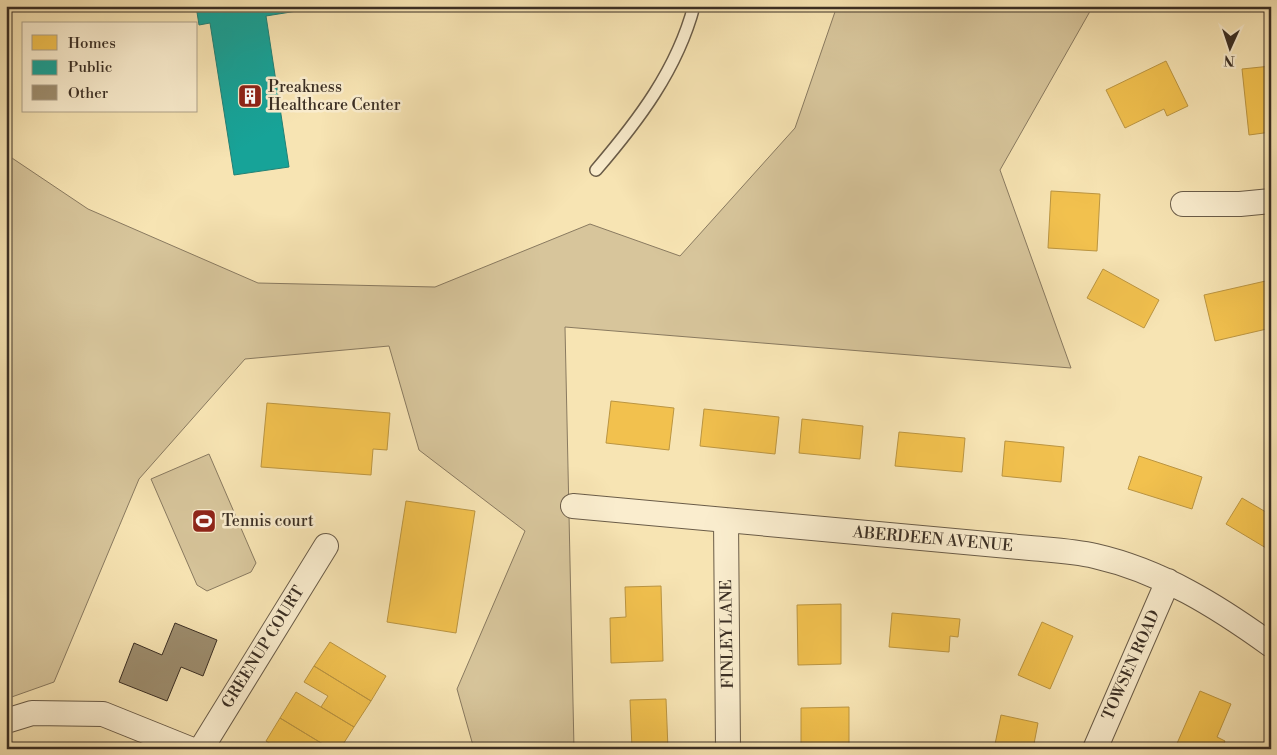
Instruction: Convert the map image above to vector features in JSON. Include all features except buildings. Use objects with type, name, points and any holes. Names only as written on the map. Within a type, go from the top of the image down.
[{"type":"street","points":[[1183,204],[1240,204],[1271,201]]},
{"type":"street","name":"ABERDEEN AVENUE","points":[[573,506],[1093,555],[1125,564],[1168,581],[1201,598],[1271,645]]},
{"type":"street","name":"FINLEY LANE","points":[[726,520],[728,749]]},
{"type":"street","name":"GREENUP COURT","points":[[201,749],[326,546]]},
{"type":"street","name":"TOWSEN ROAD","points":[[1095,749],[1168,581]]},
{"type":"street","points":[[6,721],[32,712],[102,714],[190,749]]},
{"type":"lane","points":[[596,170],[629,132],[653,98],[672,64],[694,6]]},
{"type":"shaded area","points":[[837,6],[1093,6],[1000,170],[1071,368],[565,327],[574,749],[474,749],[457,689],[525,531],[419,450],[389,346],[245,359],[139,479],[54,682],[6,699],[6,154],[88,209],[258,283],[435,287],[590,224],[680,256],[795,128]]},
{"type":"shaded area","name":"Tennis court","points":[[209,454],[256,563],[251,572],[207,591],[197,585],[151,479]]},
{"type":"place","name":"Preakness Healthcare Center","points":[[250,96]]},
{"type":"place","name":"Tennis court","points":[[204,521]]}]
